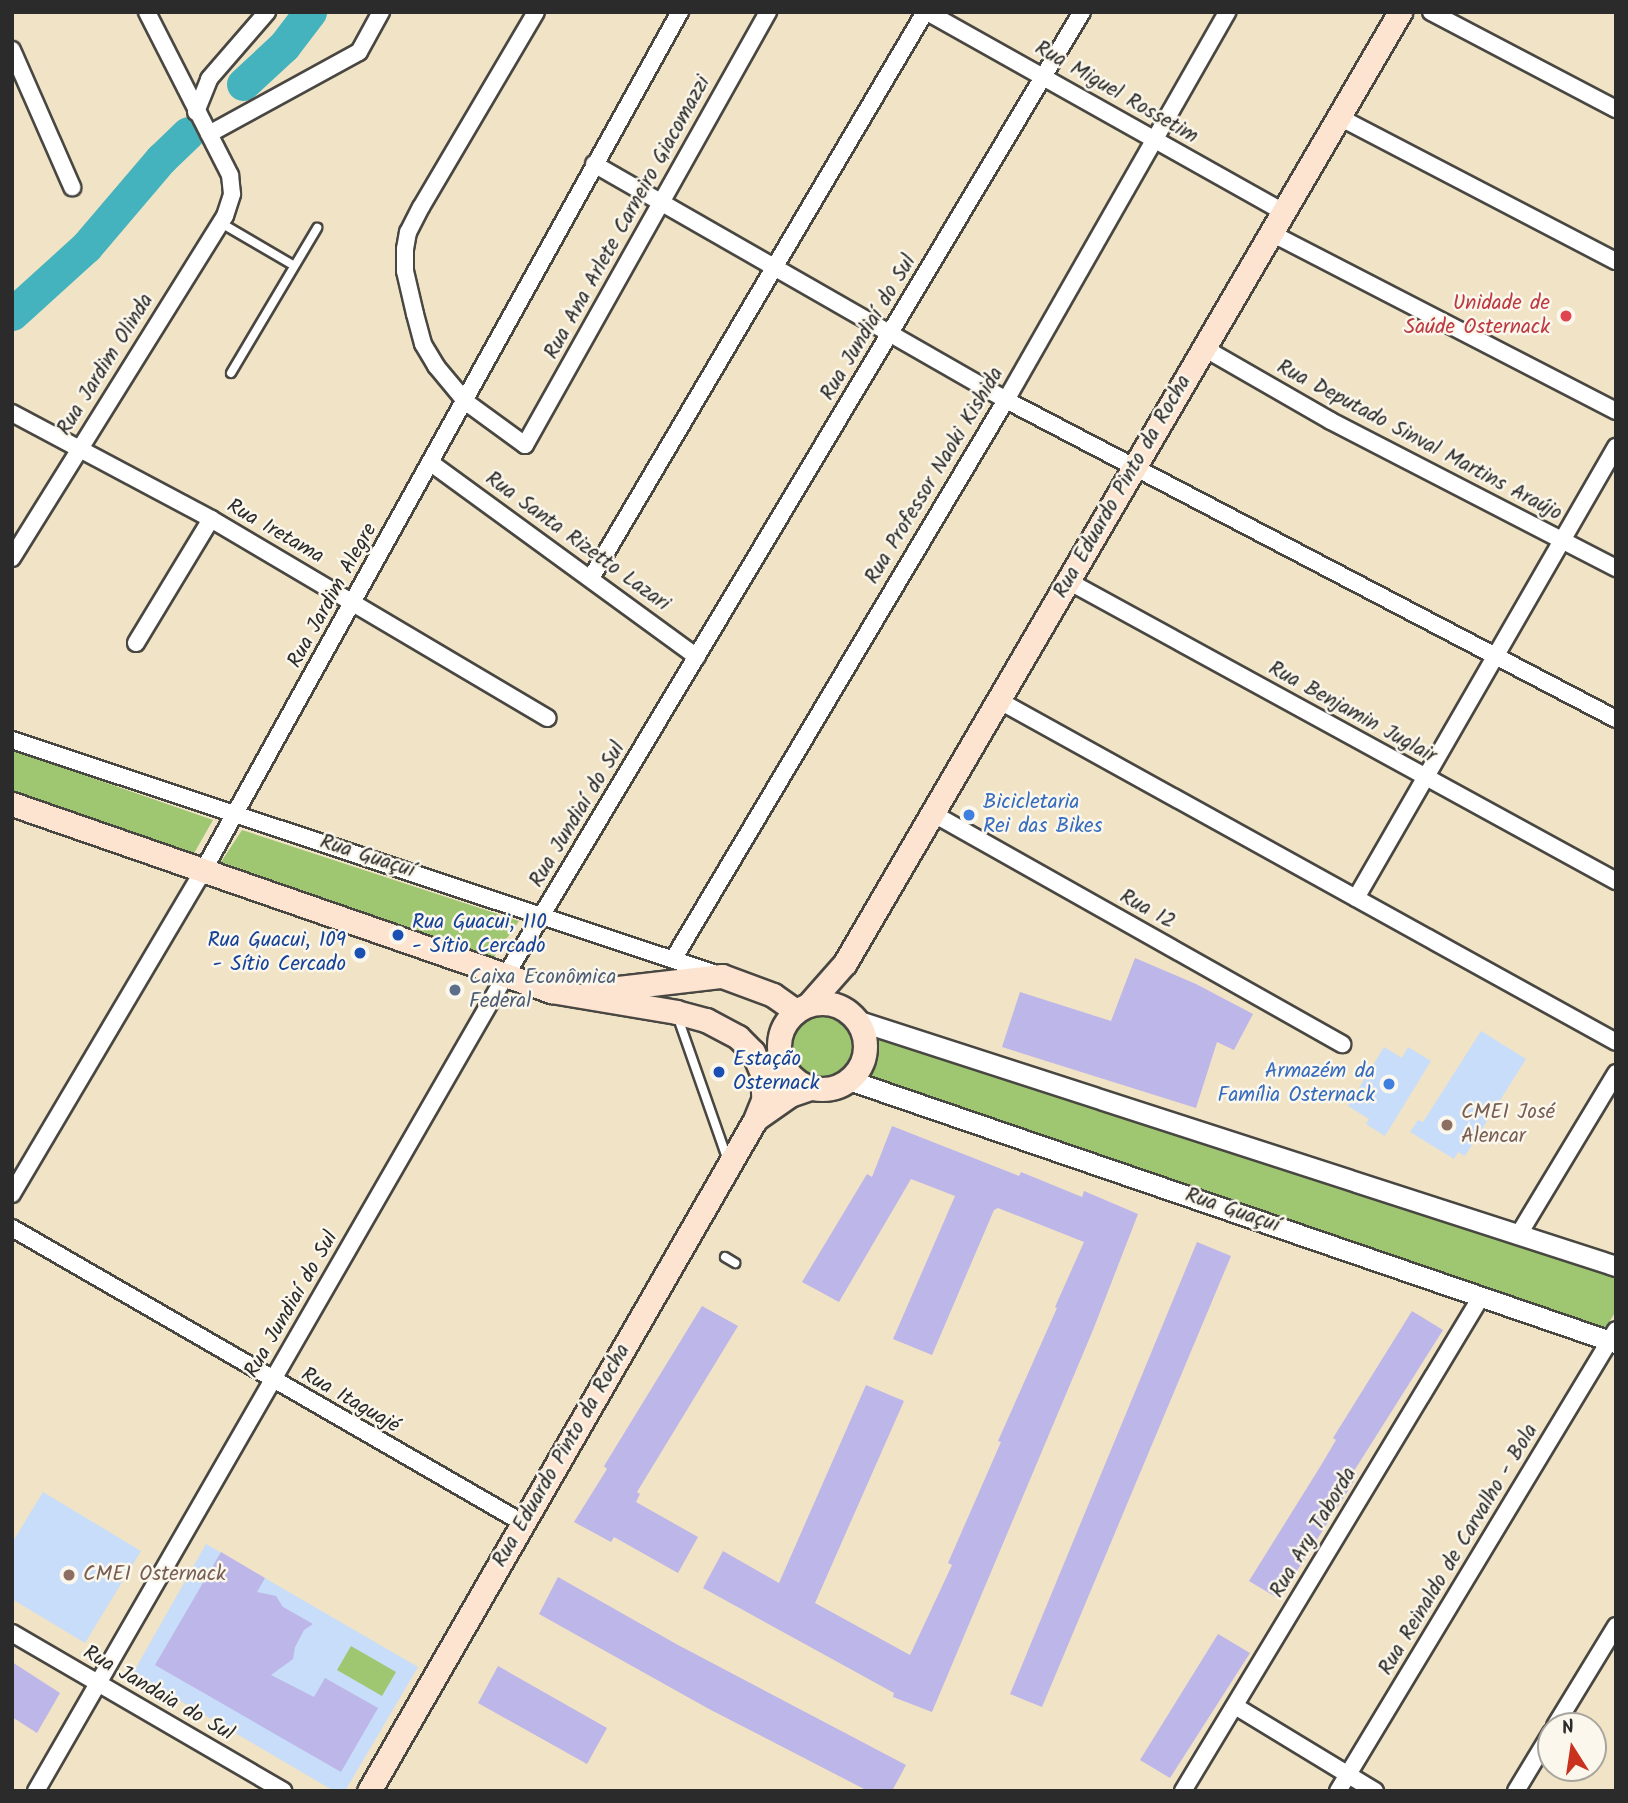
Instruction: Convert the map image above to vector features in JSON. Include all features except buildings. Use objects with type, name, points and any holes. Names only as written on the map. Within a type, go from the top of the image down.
[{"type":"main road","name":"Rua Eduardo Pinto da Rocha","points":[[802,1008],[845,962],[1400,12]]},
{"type":"main road","name":"Rua Guaçuí","points":[[12,804],[564,995],[676,1012],[730,1031],[746,1044],[779,1051]]},
{"type":"main road","points":[[845,962],[853,1017],[863,1032],[863,1058],[849,1080],[823,1089],[796,1081],[786,1071],[779,1051],[781,1032],[802,1008],[830,1004],[853,1017]]},
{"type":"main road","name":"Rua Guaçuí","points":[[564,995],[722,976],[802,1008]]},
{"type":"main road","points":[[676,1012],[679,999],[687,987],[722,976]]},
{"type":"main road","points":[[746,1044],[762,1073],[758,1113]]},
{"type":"main road","name":"Rua Eduardo Pinto da Rocha","points":[[369,1791],[758,1113],[779,1051]]},
{"type":"main road","name":"Rua Eduardo Pinto da Rocha","points":[[758,1113],[810,1087]]},
{"type":"street","points":[[147,12],[209,134],[359,52],[381,12]]},
{"type":"street","points":[[196,112],[209,79],[267,12]]},
{"type":"street","points":[[466,401],[436,366],[423,344],[405,271],[406,240],[421,207],[536,12]]},
{"type":"street","name":"Rua Jardim Alegre","points":[[12,1195],[204,871],[680,12]]},
{"type":"street","name":"Rua Ana Arlete Carneiro Giacomazzi","points":[[466,401],[525,445],[768,12]]},
{"type":"street","points":[[591,578],[926,12]]},
{"type":"street","name":"Rua Miguel Rossetim","points":[[926,12],[1044,75],[1283,212]]},
{"type":"street","name":"Rua Jundiaí do Sul","points":[[36,1791],[506,975],[1082,12]]},
{"type":"street","name":"Rua Professor Naoki Kishida","points":[[674,958],[1006,400],[1227,12]]},
{"type":"street","points":[[1431,12],[1616,109]]},
{"type":"street","points":[[12,50],[72,187]]},
{"type":"street","points":[[1339,117],[1616,261]]},
{"type":"street","name":"Rua Jardim Olinda","points":[[12,558],[221,223],[232,194],[230,175],[209,134]]},
{"type":"street","points":[[594,164],[1006,400],[1616,719]]},
{"type":"street","points":[[1271,233],[1616,411]]},
{"type":"street","name":"Rua Deputado Sinval Martins Araújo","points":[[1204,348],[1331,421],[1616,568]]},
{"type":"street","name":"Rua Iretama","points":[[12,413],[211,519],[548,718]]},
{"type":"street","points":[[1356,898],[1616,447]]},
{"type":"street","name":"Rua Santa Rizetto Lazari","points":[[431,463],[697,657]]},
{"type":"street","points":[[136,643],[211,519]]},
{"type":"street","name":"Rua Benjamin Juglair","points":[[1068,581],[1616,881]]},
{"type":"street","points":[[998,700],[1616,1042]]},
{"type":"street","name":"Rua Guaçuí","points":[[12,740],[722,976]]},
{"type":"street","name":"Rua 12","points":[[932,813],[1342,1044]]},
{"type":"street","points":[[853,1017],[1616,1266]]},
{"type":"street","points":[[1519,1234],[1616,1073]]},
{"type":"street","name":"Rua Guaçuí","points":[[849,1080],[1481,1297],[1614,1338]]},
{"type":"street","name":"Rua Itaguajé","points":[[12,1228],[523,1523]]},
{"type":"street","name":"Rua Ary Taborda","points":[[1183,1791],[1481,1297]]},
{"type":"street","name":"Rua Reinaldo de Carvalho - Bola","points":[[1338,1791],[1614,1338]]},
{"type":"street","points":[[1564,1712],[1616,1626]]},
{"type":"street","name":"Rua Jandaia do Sul","points":[[12,1633],[283,1791]]},
{"type":"street","points":[[1235,1706],[1375,1791]]},
{"type":"street","points":[[1516,1791],[1537,1756]]},
{"type":"lane","points":[[221,223],[293,265]]},
{"type":"lane","points":[[231,373],[317,228]]},
{"type":"lane","points":[[676,1012],[729,1165]]},
{"type":"lane","points":[[725,1257],[735,1263]]},
{"type":"shaded area","points":[[1481,1031],[1526,1059],[1465,1156],[1458,1152],[1454,1159],[1410,1132],[1418,1120],[1423,1122]]},
{"type":"shaded area","name":"Armazém da Família Osternack","points":[[1384,1047],[1402,1058],[1408,1047],[1431,1061],[1385,1136],[1366,1124],[1369,1119],[1348,1106]]},
{"type":"shaded area","name":"CMEI Osternack","points":[[43,1492],[141,1551],[85,1643],[12,1599],[12,1543]]},
{"type":"shaded area","points":[[206,1544],[418,1667],[345,1791],[334,1791],[133,1673]]},
{"type":"green space","points":[[12,750],[213,820],[193,855],[12,792]]},
{"type":"green space","points":[[242,830],[519,921],[494,957],[221,862]]},
{"type":"green space","points":[[823,1008],[837,1011],[849,1019],[857,1031],[860,1045],[857,1059],[849,1071],[837,1079],[823,1082],[809,1079],[797,1071],[789,1059],[786,1045],[789,1031],[797,1019],[809,1011]]},
{"type":"green space","points":[[877,1035],[1616,1277],[1616,1311],[1605,1329],[869,1075]]},
{"type":"green space","points":[[351,1646],[396,1672],[382,1696],[337,1670]]},
{"type":"waterway","points":[[243,84],[284,46],[310,12]]},
{"type":"waterway","points":[[12,314],[86,247],[161,159],[188,133]]},
{"type":"place","name":"Unidade de Saúde Osternack","points":[[1566,316]]},
{"type":"place","name":"Bicicletaria Rei das Bikes","points":[[969,815]]},
{"type":"place","name":"Rua Guacui, 110 - Sítio Cercado","points":[[398,935]]},
{"type":"place","name":"Rua Guacui, 109 - Sítio Cercado","points":[[360,953]]},
{"type":"place","name":"Caixa Econômica Federal","points":[[455,990]]},
{"type":"place","name":"Estação Osternack","points":[[719,1072]]},
{"type":"place","name":"Armazém da Família Osternack","points":[[1389,1084]]},
{"type":"place","name":"CMEI José Alencar","points":[[1447,1125]]},
{"type":"place","name":"CMEI Osternack","points":[[69,1575]]}]
